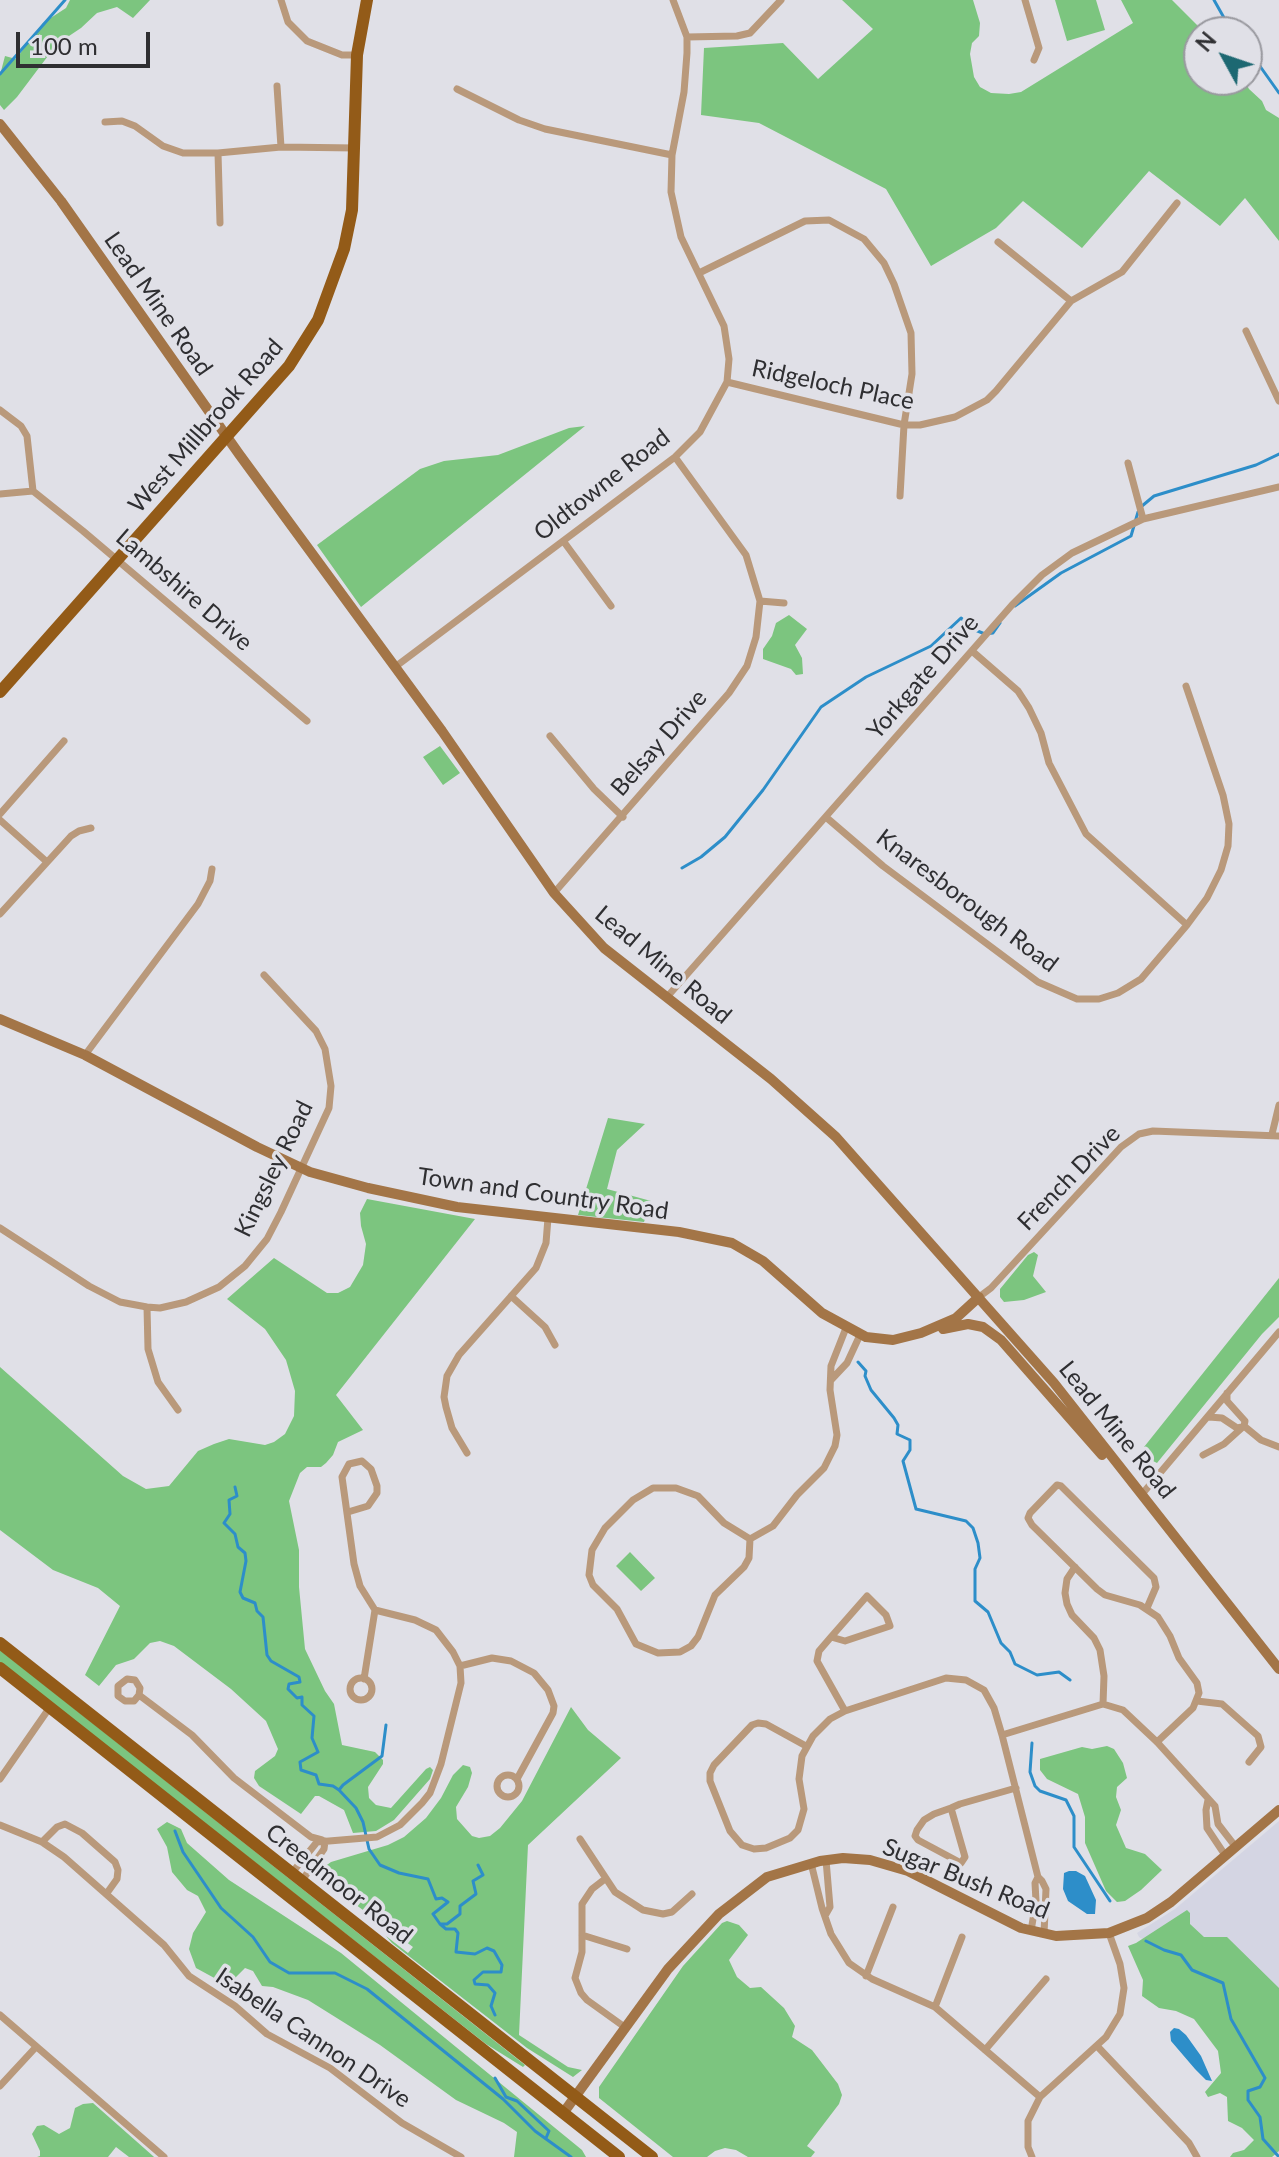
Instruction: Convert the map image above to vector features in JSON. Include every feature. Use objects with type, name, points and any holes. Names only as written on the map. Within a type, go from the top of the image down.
[{"type":"main road","name":"West Millbrook Road","points":[[0,692],[289,366],[322,311],[349,230],[355,188],[357,55],[367,0]]},
{"type":"main road","name":"Creedmoor Road","points":[[0,1643],[652,2157]]},
{"type":"main road","name":"Creedmoor Road","points":[[0,1668],[619,2157]]},
{"type":"street","points":[[281,0],[288,22],[307,41],[342,55],[357,55]]},
{"type":"street","name":"Oldtowne Road","points":[[395,667],[675,457],[700,432],[727,382],[729,359],[724,326],[681,237],[671,192],[672,155],[684,92],[687,37],[673,0]]},
{"type":"street","points":[[687,37],[750,33],[781,0]]},
{"type":"street","points":[[1025,0],[1039,48],[1034,60]]},
{"type":"street","points":[[277,86],[281,147]]},
{"type":"street","points":[[457,89],[519,120],[545,129],[672,155]]},
{"type":"street","points":[[105,122],[122,121],[135,126],[172,151],[218,153],[281,147],[356,148]]},
{"type":"street","name":"Lead Mine Road","points":[[0,124],[61,201],[554,893],[604,948],[771,1079],[836,1137],[1054,1383],[1279,1669]]},
{"type":"street","points":[[218,153],[220,223]]},
{"type":"street","points":[[998,242],[1071,301],[1122,272],[1177,203]]},
{"type":"street","points":[[699,273],[805,221],[829,220],[864,239],[884,263],[911,333],[912,374],[904,425],[900,496]]},
{"type":"street","name":"Ridgeloch Place","points":[[727,382],[904,425],[938,422],[955,417],[987,400],[1071,301]]},
{"type":"street","points":[[1246,331],[1279,401]]},
{"type":"street","points":[[0,410],[21,426],[27,436],[33,491],[0,494]]},
{"type":"street","name":"Belsay Drive","points":[[554,893],[729,693],[747,666],[756,637],[760,601],[746,555],[675,457]]},
{"type":"street","points":[[1128,463],[1143,519]]},
{"type":"street","name":"Yorkgate Drive","points":[[667,997],[1042,575],[1072,553],[1143,519],[1279,487]]},
{"type":"street","name":"Lambshire Drive","points":[[33,491],[307,721]]},
{"type":"street","points":[[564,542],[611,606]]},
{"type":"street","points":[[760,601],[784,603]]},
{"type":"street","points":[[972,651],[1018,691],[1029,708],[1054,774],[1086,834],[1187,925]]},
{"type":"street","name":"Knaresborough Road","points":[[827,818],[883,866],[1038,982],[1077,999],[1099,999],[1118,993],[1141,979],[1187,925],[1207,898],[1221,870],[1228,846],[1229,824],[1223,795],[1186,686]]},
{"type":"street","points":[[550,736],[594,789],[623,817]]},
{"type":"street","points":[[0,814],[64,741]]},
{"type":"street","points":[[0,820],[47,862]]},
{"type":"street","points":[[0,914],[71,836],[91,828]]},
{"type":"street","points":[[85,1055],[198,904],[210,881],[212,869]]},
{"type":"street","name":"Kingsley Road","points":[[0,1228],[89,1286],[120,1302],[147,1307],[160,1308],[186,1302],[219,1287],[245,1266],[267,1239],[329,1108],[330,1067],[325,1049],[316,1031],[264,975]]},
{"type":"street","name":"Town and Country Road","points":[[0,1019],[85,1055],[301,1169],[368,1188],[457,1207],[679,1232],[732,1243],[763,1261],[810,1303],[860,1335],[893,1340],[921,1333],[956,1318],[979,1297]]},
{"type":"street","name":"French Drive","points":[[979,1297],[991,1288],[1121,1147],[1139,1134],[1153,1131],[1275,1135],[1279,1105]]},
{"type":"street","points":[[467,1453],[452,1428],[446,1407],[447,1376],[459,1355],[536,1268],[548,1218]]},
{"type":"street","points":[[511,1296],[545,1327],[555,1345]]},
{"type":"street","points":[[147,1307],[148,1349],[158,1382],[178,1410]]},
{"type":"street","points":[[921,1333],[968,1324],[983,1327],[1001,1340],[1112,1466],[1161,1516]]},
{"type":"street","points":[[750,1539],[773,1526],[831,1457],[837,1435],[831,1366],[846,1328]]},
{"type":"street","points":[[1143,1493],[1279,1332]]},
{"type":"street","points":[[831,1380],[847,1363],[860,1335]]},
{"type":"street","points":[[1203,1455],[1215,1450],[1244,1426],[1245,1421],[1227,1401],[1227,1393]]},
{"type":"street","points":[[1209,1417],[1222,1418],[1237,1428],[1244,1426]]},
{"type":"street","points":[[1244,1426],[1261,1440],[1279,1447]]},
{"type":"street","points":[[296,1878],[317,1842],[377,1837],[400,1825],[422,1803],[430,1793],[441,1764],[461,1683],[460,1666],[436,1630],[415,1620],[375,1610],[365,1597],[356,1575],[342,1477],[349,1464],[362,1461],[371,1469],[377,1493],[368,1506],[348,1512]]},
{"type":"street","points":[[1147,1608],[1156,1587],[1154,1578],[1057,1485],[1030,1513],[1028,1518],[1032,1525],[1105,1595],[1147,1608],[1165,1626],[1179,1658],[1197,1683],[1197,1701],[1157,1742]]},
{"type":"street","points":[[653,1488],[676,1488],[698,1496],[724,1523],[750,1539],[749,1558],[744,1567],[715,1595],[698,1637],[691,1646],[680,1652],[658,1653],[636,1644],[617,1609],[593,1585],[589,1575],[592,1550],[605,1528],[633,1500],[653,1488]]},
{"type":"street","points":[[1075,1567],[1067,1579],[1067,1604],[1100,1650],[1104,1676],[1103,1704]]},
{"type":"street","points":[[831,1637],[845,1641],[890,1626],[889,1621],[883,1610],[867,1596],[831,1637],[819,1651],[817,1661],[845,1711]]},
{"type":"street","points":[[364,1679],[375,1610]]},
{"type":"street","points":[[460,1666],[481,1659],[502,1659],[534,1673],[548,1690],[554,1706],[553,1713],[517,1779]]},
{"type":"street","points":[[806,1746],[766,1724],[758,1723],[752,1725],[714,1765],[710,1781],[730,1831],[742,1845],[754,1849],[766,1848],[790,1838],[798,1830],[804,1809],[799,1768],[806,1746],[821,1726],[845,1711],[955,1677],[984,1690],[994,1708],[1047,1901],[1044,1934]]},
{"type":"street","points":[[139,1695],[192,1735],[234,1778],[311,1837],[325,1841]]},
{"type":"street","points":[[1197,1701],[1222,1704],[1258,1736],[1261,1747],[1249,1762]]},
{"type":"street","points":[[1002,1735],[1103,1704],[1123,1710],[1133,1716],[1215,1806],[1218,1824],[1235,1846]]},
{"type":"street","points":[[0,1779],[50,1707]]},
{"type":"street","points":[[951,1808],[965,1857],[961,1863],[915,1836],[924,1820],[951,1808],[1016,1788]]},
{"type":"street","points":[[1208,1800],[1207,1828],[1225,1855]]},
{"type":"street","name":"Sugar Bush Road","points":[[564,2112],[668,1969],[727,1907],[767,1877],[811,1863],[857,1858],[895,1866],[997,1918],[1031,1931],[1070,1936],[1109,1933],[1135,1924],[1160,1910],[1279,1810]]},
{"type":"street","points":[[42,1842],[57,1827],[65,1824],[82,1833],[115,1862],[117,1879],[107,1893]]},
{"type":"street","name":"Isabella Cannon Drive","points":[[0,1825],[42,1842],[64,1857],[164,1945],[198,1984],[235,2006],[267,2034],[330,2068],[402,2123],[461,2157]]},
{"type":"street","points":[[580,1839],[621,1898],[653,1913],[672,1912],[692,1894]]},
{"type":"street","points":[[296,1878],[324,1849],[325,1841]]},
{"type":"street","points":[[826,1860],[830,1907],[826,1914]]},
{"type":"street","points":[[811,1863],[822,1908],[837,1946],[849,1963],[866,1976],[935,2007],[1040,2097]]},
{"type":"street","points":[[1031,1931],[1038,1877]]},
{"type":"street","points":[[605,1879],[592,1889],[582,1904],[582,1952],[575,1978],[587,2000],[626,2028]]},
{"type":"street","points":[[1036,1901],[1047,1901]]},
{"type":"street","points":[[866,1976],[893,1907]]},
{"type":"street","points":[[1032,2157],[1028,2147],[1028,2121],[1040,2097],[1097,2046],[1113,2026],[1123,2000],[1122,1976],[1109,1933]]},
{"type":"street","points":[[582,1935],[627,1949]]},
{"type":"street","points":[[935,2007],[962,1937]]},
{"type":"street","points":[[985,2050],[1046,1979]]},
{"type":"street","points":[[0,2015],[164,2157]]},
{"type":"street","points":[[1097,2046],[1189,2143],[1197,2157]]},
{"type":"street","points":[[0,2086],[36,2047]]},
{"type":"shaded area","points":[[1279,1821],[1279,2157],[1247,2094],[1155,1946],[1137,1933],[1175,1909]]},
{"type":"green space","points":[[70,0],[150,0],[133,18],[117,7],[97,13],[57,44],[4,110],[0,105],[0,75],[5,56],[16,59],[43,23],[66,8]]},
{"type":"green space","points":[[842,0],[973,0],[980,23],[979,36],[972,43],[970,54],[974,77],[980,87],[991,93],[1009,94],[1021,92],[1133,23],[1121,0],[1172,0],[1188,16],[1183,16],[1183,96],[1257,96],[1266,110],[1279,118],[1279,241],[1245,198],[1220,226],[1149,171],[1082,248],[1023,201],[996,228],[931,266],[886,189],[759,123],[701,115],[704,48],[783,43],[818,79],[873,29]]},
{"type":"green space","points":[[1055,0],[1096,0],[1105,30],[1067,41]]},
{"type":"green space","points":[[585,426],[361,607],[317,545],[420,469],[444,461],[498,455],[569,428]]},
{"type":"green space","points":[[789,615],[807,629],[795,645],[802,658],[803,674],[796,675],[791,669],[763,659],[763,649],[776,623]]},
{"type":"green space","points":[[440,746],[460,773],[443,785],[423,757]]},
{"type":"green space","points":[[608,1118],[645,1124],[617,1150],[607,1189],[651,1201],[644,1222],[578,1215]]},
{"type":"green space","points":[[367,1199],[475,1219],[336,1395],[363,1430],[338,1442],[333,1455],[321,1467],[307,1467],[300,1473],[289,1501],[299,1550],[305,1649],[334,1704],[342,1745],[375,1752],[383,1760],[368,1787],[369,1798],[376,1805],[391,1808],[426,1769],[430,1767],[433,1770],[430,1779],[394,1820],[376,1831],[353,1833],[344,1810],[319,1796],[315,1796],[301,1814],[259,1786],[254,1778],[255,1771],[275,1756],[278,1749],[266,1721],[231,1689],[174,1646],[160,1641],[150,1643],[134,1659],[116,1665],[99,1686],[85,1675],[120,1606],[98,1588],[53,1570],[0,1530],[0,1367],[123,1476],[146,1489],[169,1486],[198,1451],[214,1444],[229,1439],[265,1445],[274,1442],[285,1434],[294,1416],[295,1391],[286,1360],[265,1329],[227,1299],[274,1258],[327,1293],[338,1293],[350,1287],[363,1265],[366,1244],[360,1213]]},
{"type":"green space","points":[[1034,1252],[1038,1255],[1033,1276],[1046,1292],[1024,1300],[1004,1302],[1000,1289]]},
{"type":"green space","points":[[1279,1278],[1279,1317],[1157,1463],[1145,1457],[1144,1447]]},
{"type":"green space","points":[[630,1552],[655,1578],[641,1591],[616,1566]]},
{"type":"green space","points":[[0,1650],[525,2065],[523,2067],[486,2044],[0,1662]]},
{"type":"green space","points":[[571,1707],[588,1730],[621,1758],[528,1845],[519,2035],[568,2067],[582,2070],[573,2077],[527,2048],[392,1943],[386,1936],[408,1953],[413,1947],[319,1875],[320,1870],[331,1862],[404,1837],[426,1818],[453,1775],[463,1765],[470,1767],[472,1773],[456,1807],[457,1819],[472,1836],[490,1836],[522,1801]]},
{"type":"green space","points":[[1107,1746],[1114,1749],[1123,1763],[1127,1778],[1117,1787],[1116,1797],[1121,1810],[1116,1825],[1126,1848],[1145,1854],[1162,1870],[1141,1890],[1125,1901],[1117,1902],[1106,1891],[1085,1843],[1085,1817],[1078,1794],[1047,1779],[1040,1770],[1040,1759],[1082,1747]]},
{"type":"green space","points":[[167,1822],[181,1829],[187,1843],[229,1880],[341,1953],[582,2150],[586,2157],[514,2157],[517,2132],[456,2100],[380,2045],[308,2000],[262,1986],[253,1971],[245,1968],[233,1980],[218,1980],[196,1968],[189,1949],[193,1933],[206,1912],[198,1896],[187,1890],[172,1872],[167,1847],[157,1829]]},
{"type":"green space","points":[[1187,1910],[1190,1924],[1204,1937],[1227,1937],[1279,1988],[1279,2151],[1272,2157],[1230,2157],[1254,2140],[1242,2128],[1228,2121],[1227,2097],[1220,2093],[1208,2097],[1205,2092],[1221,2073],[1218,2051],[1194,2019],[1159,2008],[1142,1996],[1143,1980],[1128,1946]]},
{"type":"green space","points":[[727,1921],[739,1925],[748,1935],[729,1960],[737,1977],[750,1988],[761,1987],[784,2008],[795,2026],[792,2037],[812,2050],[838,2084],[842,2095],[839,2104],[807,2146],[815,2152],[811,2157],[748,2157],[725,2148],[707,2157],[673,2157],[599,2098],[599,2087],[683,1966]]},
{"type":"green space","points":[[93,2103],[154,2157],[129,2157],[116,2147],[108,2157],[37,2157],[40,2151],[32,2134],[37,2126],[44,2125],[59,2134],[70,2128],[75,2108]]},
{"type":"water","points":[[1069,1871],[1085,1876],[1096,1900],[1095,1914],[1087,1914],[1068,1901],[1063,1889],[1064,1873]]},
{"type":"water","points":[[1174,2028],[1186,2035],[1201,2056],[1212,2081],[1206,2080],[1171,2041],[1170,2032]]},
{"type":"waterway","points":[[0,74],[65,0]]},
{"type":"waterway","points":[[1214,0],[1223,16]]},
{"type":"waterway","points":[[1263,70],[1279,93]]},
{"type":"waterway","points":[[1142,506],[1154,496],[1256,465],[1279,454]]},
{"type":"waterway","points":[[1015,606],[1061,573],[1131,536],[1138,512]]},
{"type":"waterway","points":[[682,868],[725,837],[763,790],[821,707],[866,677],[931,646],[961,618],[985,634],[993,633],[1000,623]]},
{"type":"waterway","points":[[858,1362],[866,1371],[871,1390],[898,1425],[897,1434],[910,1440],[910,1450],[903,1461],[916,1509],[966,1521],[973,1528],[980,1558],[975,1569],[975,1601],[988,1612],[1001,1643],[1010,1652],[1015,1664],[1037,1675],[1059,1672],[1070,1680]]},
{"type":"waterway","points":[[235,1487],[237,1496],[229,1500],[230,1514],[224,1523],[235,1534],[238,1547],[245,1553],[240,1592],[243,1598],[255,1603],[263,1617],[267,1655],[271,1661],[299,1677],[300,1682],[289,1684],[288,1689],[297,1698],[302,1697],[302,1705],[314,1716],[312,1738],[318,1752],[300,1762],[301,1770],[316,1775],[319,1784],[339,1790],[356,1808],[363,1822],[369,1849],[380,1865],[428,1879],[436,1899],[442,1898],[448,1902],[433,1914],[446,1929],[455,1929],[458,1933],[456,1952],[475,1954],[487,1948],[494,1951],[502,1965],[501,1972],[483,1972],[474,1980],[475,1984],[488,1985],[495,1993],[491,2006],[495,2015]]},
{"type":"waterway","points":[[339,1790],[382,1756],[386,1725]]},
{"type":"waterway","points":[[1032,1743],[1030,1772],[1035,1786],[1040,1791],[1066,1800],[1074,1816],[1074,1847],[1110,1901]]},
{"type":"waterway","points":[[175,1831],[183,1852],[221,1908],[253,1937],[270,1962],[289,1973],[335,1973],[367,1989],[503,2099],[535,2131],[571,2157]]},
{"type":"waterway","points":[[440,1924],[447,1924],[460,1914],[460,1906],[476,1894],[473,1881],[483,1875],[478,1865]]},
{"type":"waterway","points":[[1146,1941],[1181,1955],[1192,1970],[1223,1983],[1231,2019],[1265,2078],[1260,2087],[1248,2091],[1248,2100],[1260,2117],[1263,2139],[1279,2157]]},
{"type":"waterway","points":[[495,2078],[506,2097],[517,2101],[549,2131],[546,2138]]}]
